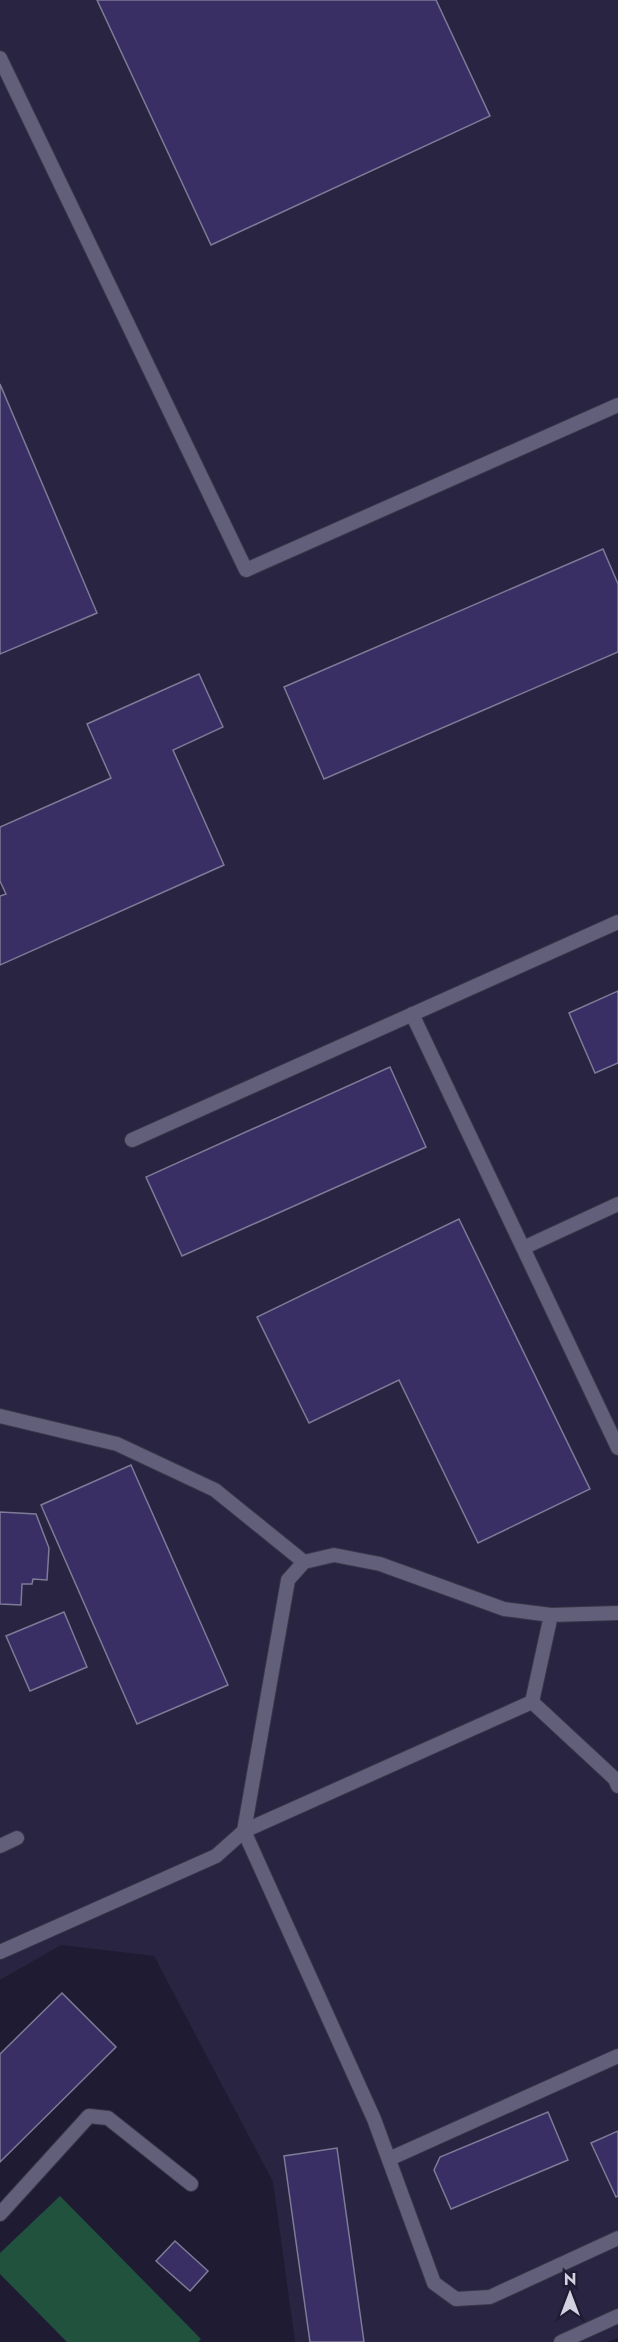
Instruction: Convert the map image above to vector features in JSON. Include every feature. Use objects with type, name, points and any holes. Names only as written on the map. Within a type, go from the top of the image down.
[{"type":"lane","points":[[0,58],[246,570],[618,405]]},
{"type":"lane","points":[[132,1140],[618,922]]},
{"type":"lane","points":[[412,1014],[618,1448]]},
{"type":"lane","points":[[523,1248],[618,1204]]},
{"type":"lane","points":[[0,1416],[117,1444],[215,1490],[304,1562]]},
{"type":"lane","points":[[618,1613],[551,1615],[504,1609],[380,1564],[334,1555],[304,1562],[288,1580],[244,1831],[374,2119],[434,2283],[456,2299],[490,2296],[618,2238]]},
{"type":"lane","points":[[532,1702],[551,1615]]},
{"type":"lane","points":[[0,1952],[216,1856],[244,1831],[532,1702]]},
{"type":"lane","points":[[532,1702],[615,1779],[618,1786]]},
{"type":"lane","points":[[0,1846],[17,1838]]},
{"type":"lane","points":[[388,2159],[618,2056]]},
{"type":"lane","points":[[0,2214],[89,2116],[108,2118],[191,2184]]},
{"type":"lane","points":[[561,2342],[618,2316]]},
{"type":"shaded area","points":[[0,0],[618,0],[618,2338],[608,2342],[295,2342],[273,2182],[154,1956],[61,1945],[0,1980]]},
{"type":"green space","points":[[60,2196],[201,2339],[198,2342],[67,2342],[0,2274],[0,2253]]},
{"type":"building","points":[[97,0],[436,0],[490,116],[211,245]]},
{"type":"building","points":[[0,384],[97,613],[0,654]]},
{"type":"building","points":[[603,549],[618,584],[618,652],[324,779],[284,687]]},
{"type":"building","points":[[199,674],[223,727],[173,750],[224,865],[0,965],[0,896],[6,894],[0,881],[0,827],[111,778],[87,724]]},
{"type":"building","points":[[618,991],[618,1063],[595,1073],[569,1013]]},
{"type":"building","points":[[390,1067],[426,1147],[182,1256],[146,1177]]},
{"type":"building","points":[[459,1219],[590,1489],[478,1543],[399,1380],[309,1423],[257,1317]]},
{"type":"building","points":[[131,1465],[228,1685],[137,1724],[41,1505]]},
{"type":"building","points":[[0,1512],[36,1514],[49,1548],[47,1580],[33,1579],[32,1584],[22,1584],[21,1605],[0,1604]]},
{"type":"building","points":[[64,1612],[87,1667],[30,1691],[6,1636]]},
{"type":"building","points":[[62,1993],[116,2047],[0,2162],[0,2054]]},
{"type":"building","points":[[548,2112],[568,2160],[451,2209],[434,2170],[440,2157]]},
{"type":"building","points":[[618,2131],[618,2196],[616,2197],[591,2143]]},
{"type":"building","points":[[337,2148],[364,2342],[310,2342],[284,2156]]},
{"type":"building","points":[[175,2241],[208,2271],[190,2291],[156,2261]]}]
